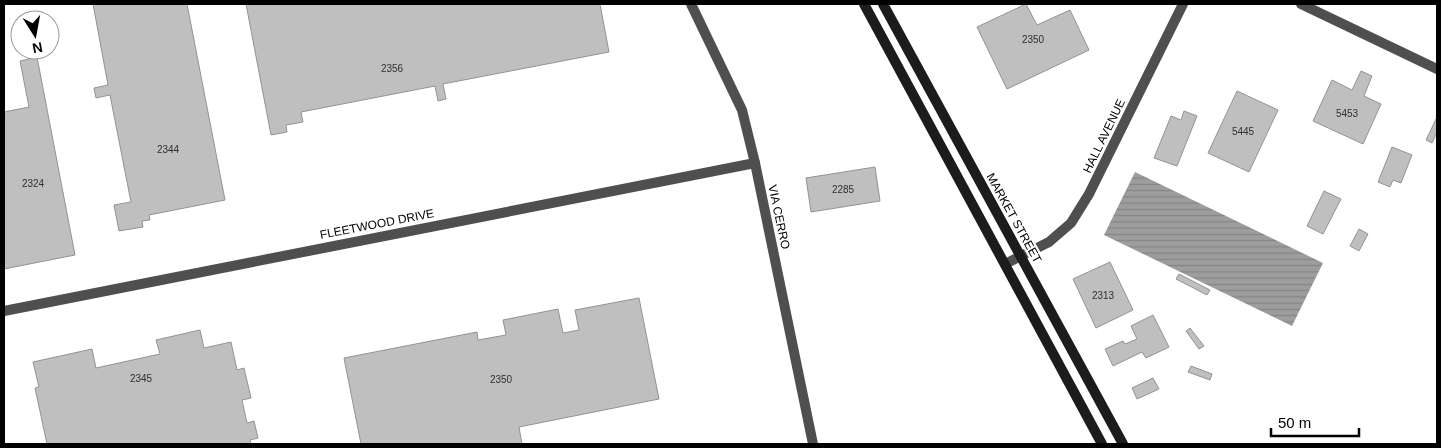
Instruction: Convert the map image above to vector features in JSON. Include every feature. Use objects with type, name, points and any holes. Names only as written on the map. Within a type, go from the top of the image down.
[{"type":"main road","points":[[864,4],[1102,444]]},
{"type":"main road","name":"MARKET STREET","points":[[883,4],[1123,444]]},
{"type":"street","name":"VIA CERRO","points":[[691,4],[742,110],[755,163],[813,444]]},
{"type":"street","name":"HALL AVENUE","points":[[1004,264],[1049,242],[1071,223],[1089,194],[1183,4]]},
{"type":"street","points":[[1302,4],[1437,69]]},
{"type":"street","name":"FLEETWOOD DRIVE","points":[[4,310],[755,163]]},
{"type":"shaded area","points":[[1135,172],[1323,263],[1292,326],[1104,235]]},
{"type":"building","points":[[93,4],[187,4],[225,200],[149,215],[150,220],[142,221],[143,227],[119,231],[114,205],[131,202],[110,95],[96,98],[94,88],[108,85]]},
{"type":"building","points":[[246,4],[600,4],[609,52],[443,84],[446,99],[438,101],[435,86],[301,112],[303,122],[286,125],[287,132],[271,135]]},
{"type":"building","points":[[1026,4],[1037,25],[1070,10],[1089,50],[1007,89],[977,27]]},
{"type":"building","points":[[38,60],[75,255],[4,269],[4,112],[29,107],[20,61]]},
{"type":"building","points":[[1361,71],[1372,76],[1364,96],[1381,104],[1363,144],[1313,121],[1332,80],[1352,90]]},
{"type":"building","points":[[1237,91],[1278,110],[1249,172],[1208,153]]},
{"type":"building","points":[[1184,111],[1197,116],[1177,166],[1154,158],[1171,116],[1181,120]]},
{"type":"building","points":[[1437,117],[1437,132],[1432,143],[1426,140]]},
{"type":"building","points":[[1392,147],[1412,155],[1401,183],[1393,180],[1390,187],[1378,182]]},
{"type":"building","points":[[875,167],[880,201],[811,212],[806,178]]},
{"type":"building","points":[[1324,191],[1341,199],[1323,234],[1307,226]]},
{"type":"building","points":[[1359,229],[1368,234],[1359,251],[1350,246]]},
{"type":"building","points":[[1110,262],[1133,310],[1096,328],[1073,279]]},
{"type":"building","points":[[1179,274],[1210,290],[1207,295],[1176,279]]},
{"type":"building","points":[[639,298],[659,399],[519,427],[522,444],[361,444],[344,358],[477,332],[478,340],[506,335],[503,320],[558,309],[563,333],[579,330],[575,310]]},
{"type":"building","points":[[1153,315],[1169,347],[1146,358],[1142,352],[1113,366],[1105,349],[1123,341],[1125,344],[1137,339],[1131,326]]},
{"type":"building","points":[[1190,328],[1204,346],[1199,349],[1186,331]]},
{"type":"building","points":[[200,330],[204,348],[231,342],[237,370],[244,368],[251,398],[242,400],[247,423],[254,421],[258,438],[250,440],[251,444],[47,444],[35,388],[39,387],[33,362],[92,349],[96,368],[160,354],[156,340]]},
{"type":"building","points":[[1191,366],[1212,374],[1210,380],[1188,372]]},
{"type":"building","points":[[1153,378],[1159,389],[1137,399],[1132,388]]}]
